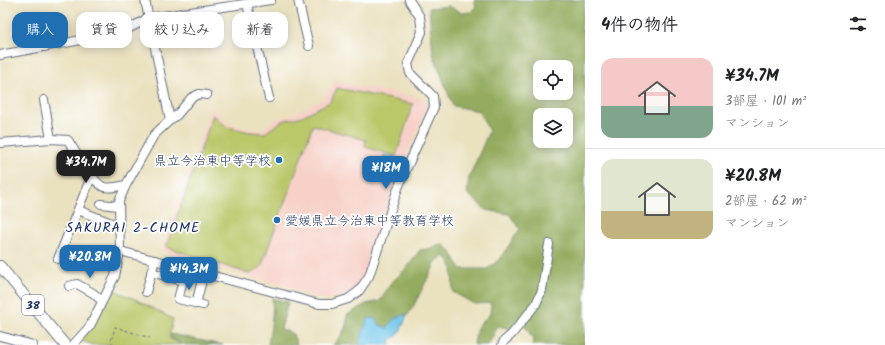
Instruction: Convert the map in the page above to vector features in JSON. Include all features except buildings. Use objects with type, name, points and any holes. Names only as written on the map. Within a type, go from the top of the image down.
[{"type":"main road","name":"38","points":[[0,266],[65,345]]},
{"type":"street","points":[[145,0],[148,12]]},
{"type":"street","points":[[191,12],[270,0]]},
{"type":"street","points":[[298,0],[309,46]]},
{"type":"street","points":[[120,251],[319,304],[332,304],[343,301],[359,291],[369,276],[398,188],[434,107],[433,96],[410,73],[408,64],[422,32],[420,17],[409,0]]},
{"type":"street","points":[[247,4],[269,98]]},
{"type":"street","points":[[0,55],[108,35],[124,31],[140,23]]},
{"type":"street","points":[[155,48],[170,120]]},
{"type":"street","points":[[73,345],[90,326],[115,276],[120,251],[119,201],[126,185],[154,135],[177,115],[191,98],[199,94],[207,95]]},
{"type":"street","points":[[44,100],[51,139]]},
{"type":"street","points":[[0,143],[51,139],[68,140],[92,175],[103,186],[110,188],[126,185]]},
{"type":"street","points":[[58,259],[92,175]]},
{"type":"street","points":[[101,204],[119,206]]},
{"type":"street","points":[[78,210],[120,226]]},
{"type":"street","points":[[502,345],[536,304],[542,290],[549,244]]},
{"type":"street","points":[[146,292],[155,260]]},
{"type":"street","points":[[151,272],[183,281],[178,299],[199,305],[201,284]]},
{"type":"street","points":[[69,286],[77,284],[94,293],[102,301]]},
{"type":"street","points":[[0,336],[33,345]]},
{"type":"path","points":[[113,345],[111,341],[114,328],[150,338]]},
{"type":"shaded area","name":"愛媛県立今治東中等教育学校","points":[[335,81],[421,98],[429,104],[392,189],[364,278],[354,290],[339,297],[321,299],[284,286],[161,251],[211,108],[227,123],[243,128],[262,130],[274,120],[293,114],[323,99]]},
{"type":"green space","points":[[474,0],[585,0],[581,30],[585,31],[585,345],[532,345],[534,340],[520,319],[510,329],[498,326],[488,345],[474,345],[477,327],[490,314],[491,303],[474,304],[453,292],[452,266],[445,256],[437,260],[407,316],[366,345],[333,345],[345,328],[347,315],[366,304],[380,301],[391,283],[407,268],[420,250],[428,249],[442,243],[450,251],[461,269],[487,269],[499,260],[520,229],[509,214],[486,210],[467,193],[469,178],[489,131],[479,111],[453,106],[433,54],[429,8],[449,6],[462,13],[471,12],[476,6]]},
{"type":"green space","points":[[337,88],[413,104],[396,156],[365,147],[366,140],[313,125],[261,267],[250,274],[166,247],[213,115],[227,127],[250,132],[265,133],[282,121],[302,116],[330,102]]},
{"type":"green space","points":[[113,290],[135,299],[173,319],[169,338],[182,345],[92,345],[81,340],[100,313]]},
{"type":"green space","points":[[272,298],[288,302],[281,329],[293,334],[297,345],[268,345],[272,316]]},
{"type":"green space","points":[[171,334],[223,345],[185,345],[171,338]]},
{"type":"water","points":[[384,155],[398,158],[391,180],[377,176]]},
{"type":"water","points":[[406,314],[398,335],[391,339],[390,345],[359,345],[368,319],[374,318],[380,325],[387,328],[394,319]]},
{"type":"place","name":"県立今治東中等学校","points":[[279,160]]},
{"type":"place","name":"愛媛県立今治東中等教育学校","points":[[277,220]]},
{"type":"district","name":"SAKURAI 2-CHOME","points":[[133,227]]}]
